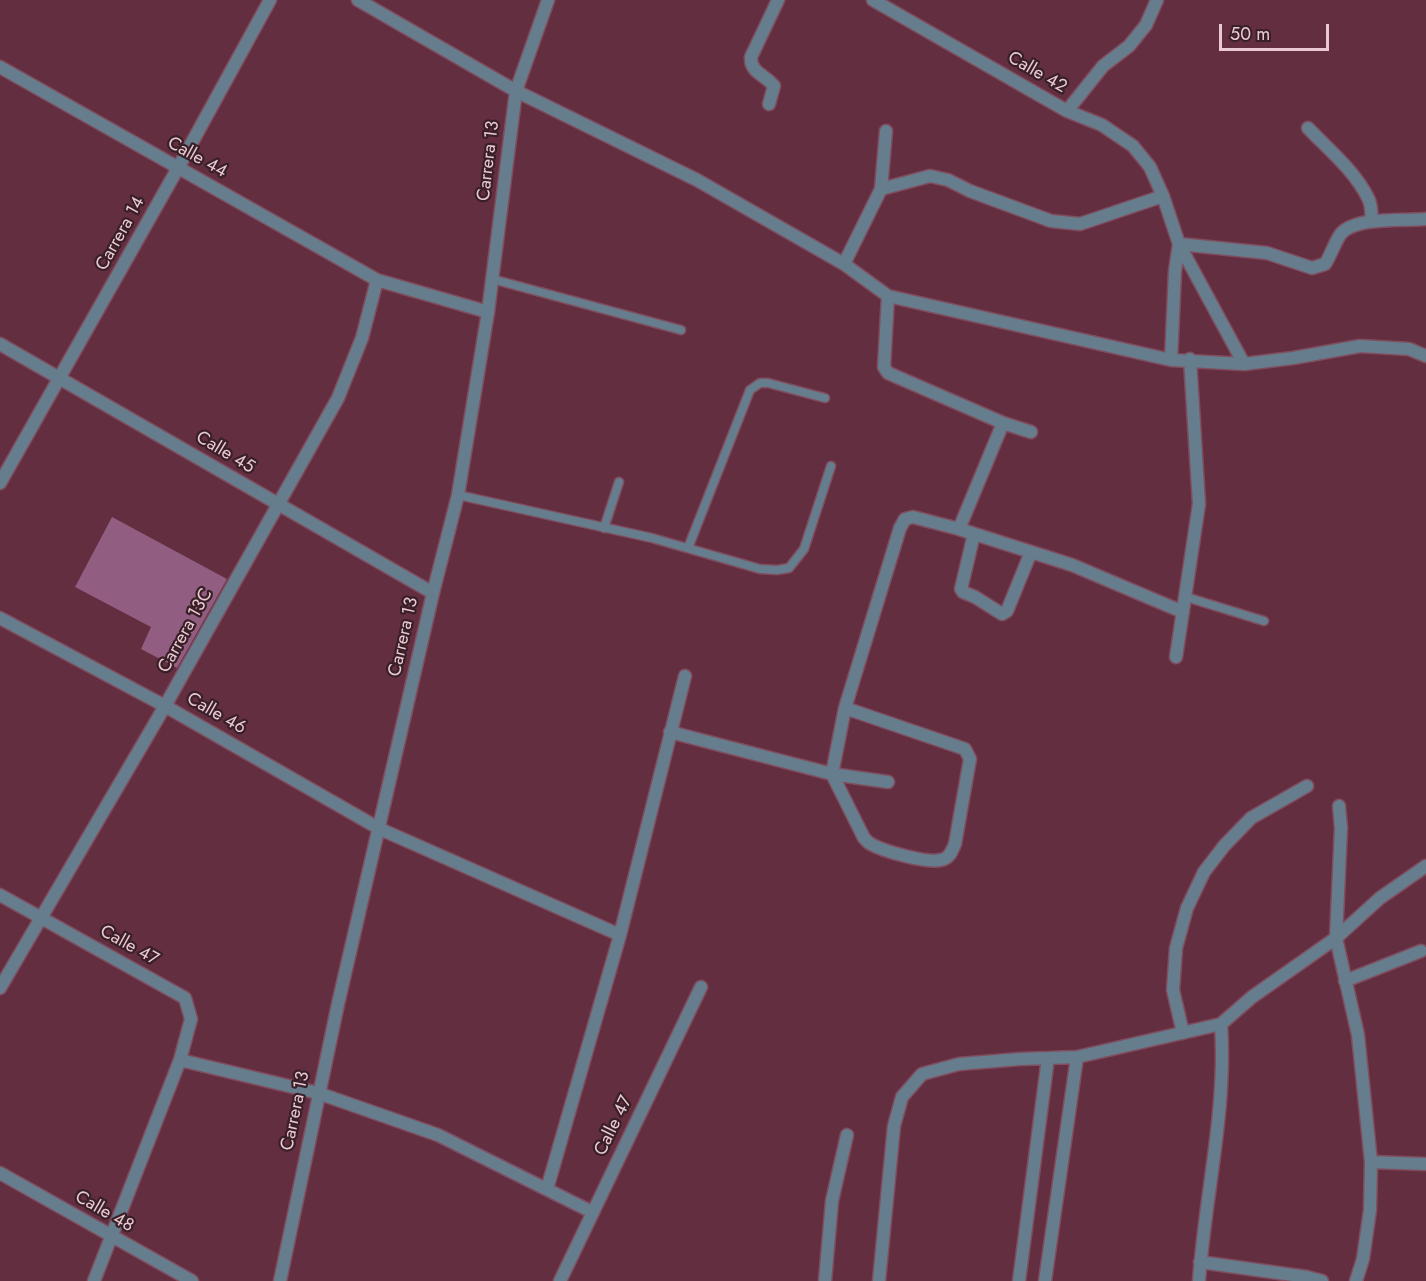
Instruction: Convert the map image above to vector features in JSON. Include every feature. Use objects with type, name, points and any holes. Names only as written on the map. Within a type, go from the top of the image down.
[{"type":"street","name":"Carrera 14","points":[[0,483],[270,0]]},
{"type":"street","points":[[358,0],[516,91],[697,180],[844,264],[888,296],[1171,360],[1190,359],[1244,364],[1360,346],[1409,349],[1426,356]]},
{"type":"street","name":"Carrera 13","points":[[280,1281],[318,1093],[433,593],[458,495],[488,312],[516,91],[548,0]]},
{"type":"street","points":[[769,104],[774,86],[754,70],[751,57],[778,0]]},
{"type":"street","name":"Calle 42","points":[[873,0],[1067,111],[1102,125],[1133,146],[1150,167],[1163,196],[1179,244],[1244,364]]},
{"type":"street","points":[[1067,111],[1103,66],[1129,46],[1146,25],[1157,0]]},
{"type":"street","name":"Calle 44","points":[[0,67],[377,280],[488,312]]},
{"type":"street","points":[[1308,128],[1361,187],[1371,207],[1372,221]]},
{"type":"street","points":[[844,264],[881,189],[886,131]]},
{"type":"street","points":[[881,189],[930,176],[948,180],[1051,221],[1080,224],[1163,196]]},
{"type":"street","points":[[1171,360],[1175,271],[1179,244],[1267,253],[1312,268],[1325,264],[1346,229],[1372,221],[1426,219]]},
{"type":"street","name":"Carrera 13C","points":[[0,988],[165,706],[338,398],[362,338],[377,280]]},
{"type":"street","points":[[888,296],[884,367],[886,370],[892,375],[1003,423],[1031,432]]},
{"type":"street","name":"Calle 45","points":[[0,344],[61,377],[277,505],[433,593]]},
{"type":"street","points":[[1176,657],[1199,504],[1190,359]]},
{"type":"street","points":[[959,529],[1003,423]]},
{"type":"street","points":[[845,708],[965,749],[968,752],[970,764],[955,844],[950,855],[943,860],[926,860],[869,843],[864,838],[832,774],[845,708],[868,626],[905,519],[913,517],[959,529],[1072,565],[1183,612]]},
{"type":"street","points":[[974,534],[961,588],[963,592],[1002,614],[1007,612],[1031,552]]},
{"type":"street","name":"Calle 46","points":[[0,618],[165,706],[380,829],[620,935]]},
{"type":"street","points":[[547,1189],[620,935],[685,676]]},
{"type":"street","points":[[670,732],[832,774],[888,782]]},
{"type":"street","points":[[1183,1032],[1173,990],[1176,948],[1187,908],[1204,872],[1224,846],[1251,818],[1307,786]]},
{"type":"street","points":[[1339,806],[1341,828],[1336,938],[1358,1035],[1371,1162],[1370,1210],[1363,1259],[1356,1281]]},
{"type":"street","points":[[879,1281],[894,1126],[902,1097],[922,1074],[959,1064],[1077,1058],[1221,1024],[1252,997],[1336,938],[1380,898],[1426,866]]},
{"type":"street","name":"Calle 47","points":[[0,895],[185,998],[191,1019],[180,1060],[94,1281]]},
{"type":"street","points":[[1345,981],[1421,951]]},
{"type":"street","name":"Calle 47","points":[[560,1281],[701,987]]},
{"type":"street","points":[[1199,1281],[1219,1117],[1223,1056],[1221,1024]]},
{"type":"street","points":[[1019,1281],[1048,1058]]},
{"type":"street","points":[[1046,1281],[1077,1058]]},
{"type":"street","points":[[180,1060],[318,1093],[438,1135],[592,1212]]},
{"type":"street","points":[[825,1281],[832,1201],[847,1135]]},
{"type":"street","points":[[1371,1162],[1426,1164]]},
{"type":"street","name":"Calle 48","points":[[0,1173],[192,1281]]},
{"type":"street","points":[[1200,1262],[1322,1281]]},
{"type":"lane","points":[[492,279],[681,330]]},
{"type":"lane","points":[[688,548],[750,390],[760,383],[768,383],[825,398]]},
{"type":"lane","points":[[458,495],[688,548],[760,569],[777,570],[789,568],[804,549],[831,466]]},
{"type":"lane","points":[[604,528],[619,482]]},
{"type":"lane","points":[[1186,597],[1264,621]]},
{"type":"building","points":[[112,517],[227,579],[177,668],[141,649],[151,627],[75,587]]}]
